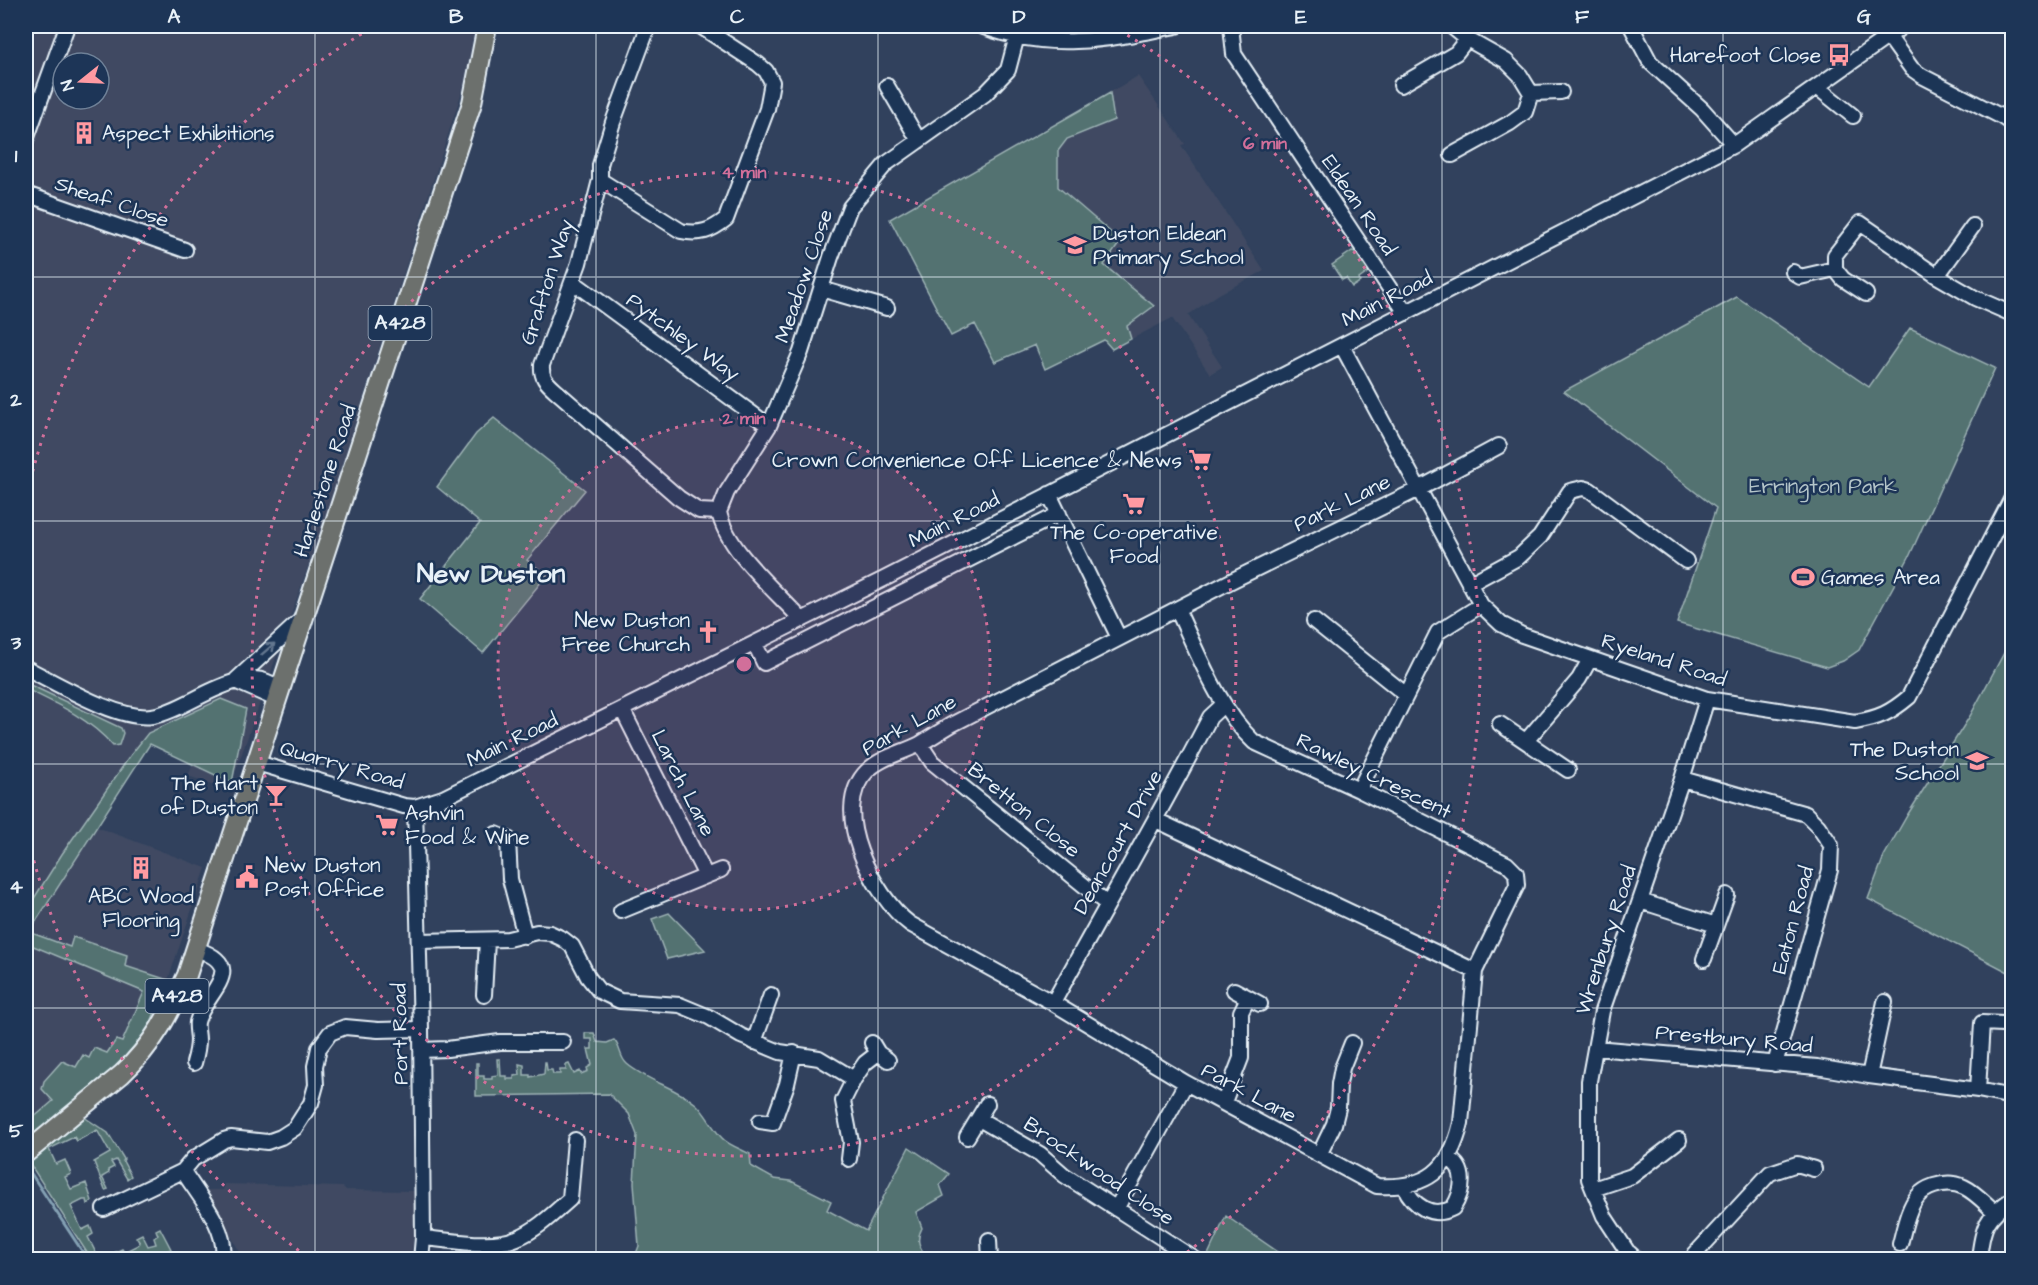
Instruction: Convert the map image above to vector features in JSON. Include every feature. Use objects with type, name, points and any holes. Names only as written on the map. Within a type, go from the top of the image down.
[{"type":"main road","name":"Harlestone Road","points":[[27,1152],[122,1074],[147,1049],[174,1004],[196,949],[472,103],[487,26]]},
{"type":"street","points":[[26,141],[67,26]]},
{"type":"street","name":"Grafton Way","points":[[651,26],[613,122],[600,165],[600,180],[579,263],[541,373],[546,382],[679,498],[699,511],[719,512]]},
{"type":"street","points":[[600,180],[681,231],[692,233],[711,231],[726,219],[767,110],[772,82],[766,71],[758,64],[700,26]]},
{"type":"street","points":[[981,26],[1017,36],[1079,42],[1111,39],[1176,26]]},
{"type":"street","name":"Eldean Road","points":[[1231,26],[1234,54],[1406,313]]},
{"type":"street","points":[[1451,26],[1467,39],[1506,61],[1520,75],[1531,93],[1525,112],[1452,156]]},
{"type":"street","name":"Main Road","points":[[415,807],[443,798],[802,620],[1734,145],[1903,26]]},
{"type":"street","points":[[1637,27],[1641,49],[1650,62],[1702,109],[1734,145]]},
{"type":"street","name":"Meadow Close","points":[[719,512],[727,492],[769,426],[801,352],[850,207],[886,164],[985,94],[1008,70],[1017,36]]},
{"type":"street","points":[[1889,37],[1912,69],[2013,124]]},
{"type":"street","points":[[1401,85],[1456,53],[1467,39]]},
{"type":"street","points":[[887,86],[919,141]]},
{"type":"street","points":[[1817,87],[1853,116]]},
{"type":"street","points":[[1531,93],[1561,92]]},
{"type":"street","name":"Sheaf Close","points":[[26,194],[185,250]]},
{"type":"street","points":[[1866,294],[1843,279],[1834,269],[1835,255],[1860,223],[1937,276],[1975,298],[2013,314]]},
{"type":"street","points":[[1937,276],[1973,226]]},
{"type":"street","points":[[1793,272],[1800,276],[1834,269]]},
{"type":"street","name":"Pytchley Way","points":[[573,282],[769,426]]},
{"type":"street","points":[[821,289],[887,308]]},
{"type":"street","name":"Ryeland Road","points":[[1342,346],[1481,605],[1501,624],[1522,635],[1707,699],[1855,722],[1877,718],[1894,710],[1914,690],[2013,498]]},
{"type":"street","name":"Park Lane","points":[[1469,1043],[1461,1123],[1456,1143],[1448,1158],[1435,1173],[1422,1181],[1404,1186],[1377,1186],[1186,1083],[1053,1003],[910,924],[902,918],[867,866],[854,831],[853,802],[862,776],[869,768],[885,759],[920,744],[951,725],[1177,609],[1419,489],[1499,446]]},
{"type":"street","points":[[1469,584],[1519,557],[1540,537],[1570,491],[1576,489],[1590,490],[1686,561]]},
{"type":"street","points":[[1049,494],[1119,639]]},
{"type":"street","points":[[719,512],[722,526],[738,551],[802,620]]},
{"type":"street","name":"Main Road","points":[[754,644],[764,663],[1059,514]]},
{"type":"street","points":[[873,584],[883,602]]},
{"type":"street","points":[[1359,790],[1438,632],[1481,605]]},
{"type":"street","name":"Rawley Crescent","points":[[1177,609],[1224,704],[1241,730],[1254,742],[1359,790],[1507,864],[1516,873],[1517,885],[1475,971],[1469,1043]]},
{"type":"street","points":[[235,681],[303,618]]},
{"type":"street","points":[[1314,621],[1405,694]]},
{"type":"street","points":[[1526,741],[1579,679],[1590,659]]},
{"type":"street","points":[[26,668],[106,707],[127,715],[141,717],[165,713],[235,681],[249,678],[274,685],[278,695]]},
{"type":"street","name":"Wrenbury Road","points":[[1627,1257],[1604,1216],[1589,1179],[1589,1081],[1602,1011],[1682,779],[1707,699]]},
{"type":"street","name":"Deancourt Drive","points":[[1053,1003],[1156,820],[1210,717],[1224,704]]},
{"type":"street","name":"Larch Lane","points":[[622,709],[706,876]]},
{"type":"street","points":[[1500,724],[1568,770]]},
{"type":"street","name":"Bretton Close","points":[[920,744],[932,762],[1107,904]]},
{"type":"street","name":"Quarry Road","points":[[257,763],[358,793],[415,807]]},
{"type":"street","name":"Eaton Road","points":[[1682,779],[1806,814],[1818,826],[1831,845],[1830,870],[1775,1064]]},
{"type":"street","name":"Port Road","points":[[415,807],[421,1029],[423,1238],[421,1260]]},
{"type":"street","points":[[1156,820],[1475,971]]},
{"type":"street","points":[[508,837],[510,879],[525,936]]},
{"type":"street","points":[[621,911],[721,870]]},
{"type":"street","points":[[1704,958],[1727,896]]},
{"type":"street","points":[[1640,901],[1716,926]]},
{"type":"street","points":[[419,940],[508,939],[537,932],[550,933],[572,946],[588,977],[599,991],[614,999],[689,1008],[754,1042],[780,1052],[819,1058],[854,1079]]},
{"type":"street","points":[[484,998],[487,940]]},
{"type":"street","points":[[194,1063],[198,1042],[197,1021],[212,997],[222,973],[221,963],[213,954],[196,949]]},
{"type":"street","points":[[1224,1102],[1241,1058],[1241,1012],[1254,1001],[1234,990]]},
{"type":"street","points":[[754,1042],[772,994]]},
{"type":"street","points":[[1869,1076],[1885,1002]]},
{"type":"street","points":[[1978,1089],[1978,1023],[2003,1024]]},
{"type":"street","points":[[105,1209],[183,1171],[193,1159],[224,1140],[231,1138],[267,1142],[295,1128],[311,1103],[316,1086],[315,1066],[319,1048],[330,1033],[345,1027],[378,1030],[421,1029]]},
{"type":"street","points":[[421,1050],[500,1042],[563,1042]]},
{"type":"street","points":[[1319,1155],[1334,1124],[1342,1068],[1352,1043]]},
{"type":"street","name":"Prestbury Road","points":[[1595,1048],[1817,1067],[1869,1076],[1978,1089],[2013,1097]]},
{"type":"street","points":[[849,1159],[858,1141],[843,1101],[865,1063],[879,1052]]},
{"type":"street","points":[[771,1125],[787,1084],[794,1053]]},
{"type":"street","points":[[1116,1209],[1186,1083]]},
{"type":"street","points":[[967,1137],[987,1104]]},
{"type":"street","name":"Brockwood Close","points":[[979,1119],[1040,1154],[1064,1175],[1196,1260]]},
{"type":"street","points":[[423,1238],[504,1242],[516,1239],[543,1222],[570,1199],[575,1140]]},
{"type":"street","points":[[1593,1189],[1632,1176],[1679,1140]]},
{"type":"street","points":[[1404,1186],[1412,1200],[1428,1211],[1445,1212],[1453,1208],[1460,1192],[1462,1171],[1455,1162],[1448,1158]]},
{"type":"street","points":[[1693,1260],[1695,1254],[1770,1173],[1797,1164],[1814,1169]]},
{"type":"street","points":[[183,1171],[221,1232],[225,1248],[223,1260]]},
{"type":"street","points":[[1900,1244],[1917,1196],[1934,1186],[1956,1183],[1971,1191],[1994,1211]]},
{"type":"street","points":[[1978,1260],[1984,1230],[1994,1211],[2013,1198]]},
{"type":"street","points":[[989,1240],[990,1260]]},
{"type":"shaded area","points":[[26,26],[475,26],[466,79],[320,533],[229,790],[188,776],[193,764],[150,744],[97,827],[206,868],[168,980],[147,1032],[118,1065],[33,1134],[26,1126]]},
{"type":"shaded area","name":"Duston Eldean Primary School","points":[[1138,76],[1185,144],[1181,145],[1264,271],[1219,294],[1188,315],[1222,367],[1210,374],[1172,318],[1112,349],[1104,340],[1045,369],[1035,345],[995,362],[975,324],[951,336],[890,219]]},
{"type":"shaded area","points":[[224,1184],[415,1191],[416,1223],[411,1259],[244,1259],[204,1190],[223,1190]]},
{"type":"green space","points":[[1110,93],[1114,120],[1067,139],[1058,151],[1058,187],[1121,241],[1104,265],[1154,306],[1127,326],[1131,339],[1112,349],[1104,340],[1045,369],[1035,345],[995,362],[975,324],[951,336],[890,219]]},
{"type":"green space","points":[[1352,251],[1356,252],[1370,271],[1352,287],[1346,278],[1342,280],[1332,265]]},
{"type":"green space","name":"Errington Park","points":[[1737,297],[1869,387],[1910,328],[1995,368],[1909,557],[1859,650],[1843,661],[1827,667],[1677,623],[1716,508],[1564,391]]},
{"type":"green space","points":[[494,418],[585,490],[527,560],[547,575],[483,653],[420,599],[480,523],[437,487],[476,434]]},
{"type":"green space","name":"The Duston School","points":[[2012,638],[2012,974],[1868,899],[1884,856],[1970,716]]},
{"type":"green space","points":[[26,683],[121,728],[123,733],[119,745],[113,746],[84,720],[26,689]]},
{"type":"green space","points":[[221,699],[246,709],[232,783],[150,744],[29,932],[70,947],[73,937],[127,955],[125,966],[168,980],[147,1032],[118,1065],[26,1140],[26,1112],[32,1119],[53,1101],[42,1089],[44,1081],[62,1061],[76,1067],[83,1055],[89,1058],[94,1048],[107,1053],[116,1040],[122,1042],[144,992],[26,943],[26,911],[62,854],[148,733]]},
{"type":"green space","points":[[669,913],[705,950],[667,959],[652,919]]},
{"type":"green space","points":[[585,1033],[594,1033],[597,1042],[607,1043],[614,1040],[627,1064],[696,1104],[718,1134],[731,1145],[750,1154],[751,1166],[774,1179],[791,1181],[831,1201],[827,1210],[866,1231],[909,1147],[949,1174],[940,1185],[944,1196],[916,1212],[922,1228],[919,1244],[927,1259],[634,1259],[639,1246],[634,1183],[637,1135],[629,1114],[609,1094],[476,1096],[476,1063],[478,1063],[478,1076],[484,1076],[484,1079],[492,1079],[492,1076],[498,1075],[497,1059],[500,1059],[501,1076],[507,1076],[507,1079],[514,1079],[514,1076],[520,1075],[519,1064],[524,1065],[524,1075],[530,1075],[530,1077],[544,1074],[545,1062],[547,1070],[552,1070],[553,1074],[560,1074],[560,1070],[566,1070],[566,1065],[569,1064],[574,1074],[588,1071],[587,1068],[592,1065],[588,1049],[592,1049],[592,1039],[585,1039]]},
{"type":"green space","points":[[84,1117],[108,1133],[124,1159],[131,1176],[127,1179],[116,1160],[111,1162],[114,1167],[102,1177],[108,1189],[105,1190],[94,1162],[110,1153],[97,1130],[77,1141],[74,1137],[49,1149],[56,1164],[65,1160],[71,1174],[65,1177],[71,1189],[86,1183],[92,1201],[88,1204],[87,1200],[83,1200],[71,1206],[82,1230],[90,1226],[93,1234],[88,1237],[99,1259],[91,1259],[28,1161]]},
{"type":"green space","points":[[1226,1216],[1281,1254],[1278,1259],[1206,1259]]},
{"type":"green space","points":[[160,1228],[171,1249],[151,1259],[101,1259],[122,1249],[124,1252],[138,1245],[140,1243],[136,1237],[142,1234],[148,1246],[156,1244],[154,1238],[158,1235],[156,1230]]},
{"type":"waterway","points":[[26,1166],[88,1260]]},
{"type":"place","name":"Harefoot Close","points":[[1839,55]]},
{"type":"place","name":"Aspect Exhibitions","points":[[84,133]]},
{"type":"place","name":"Duston Eldean Primary School","points":[[1075,245]]},
{"type":"place","name":"Crown Convenience Off Licence & News","points":[[1200,460]]},
{"type":"place","name":"The Co-operative Food","points":[[1134,504]]},
{"type":"place","name":"Games Area","points":[[1803,577]]},
{"type":"place","name":"New Duston Free Church","points":[[708,632]]},
{"type":"place","name":"The Duston School","points":[[1977,761]]},
{"type":"place","name":"The Hart of Duston","points":[[276,795]]},
{"type":"place","name":"Ashvin Food & Wine","points":[[387,825]]},
{"type":"place","name":"ABC Wood Flooring","points":[[141,868]]},
{"type":"place","name":"New Duston Post Office","points":[[247,877]]},
{"type":"district","name":"New Duston","points":[[491,574]]}]
